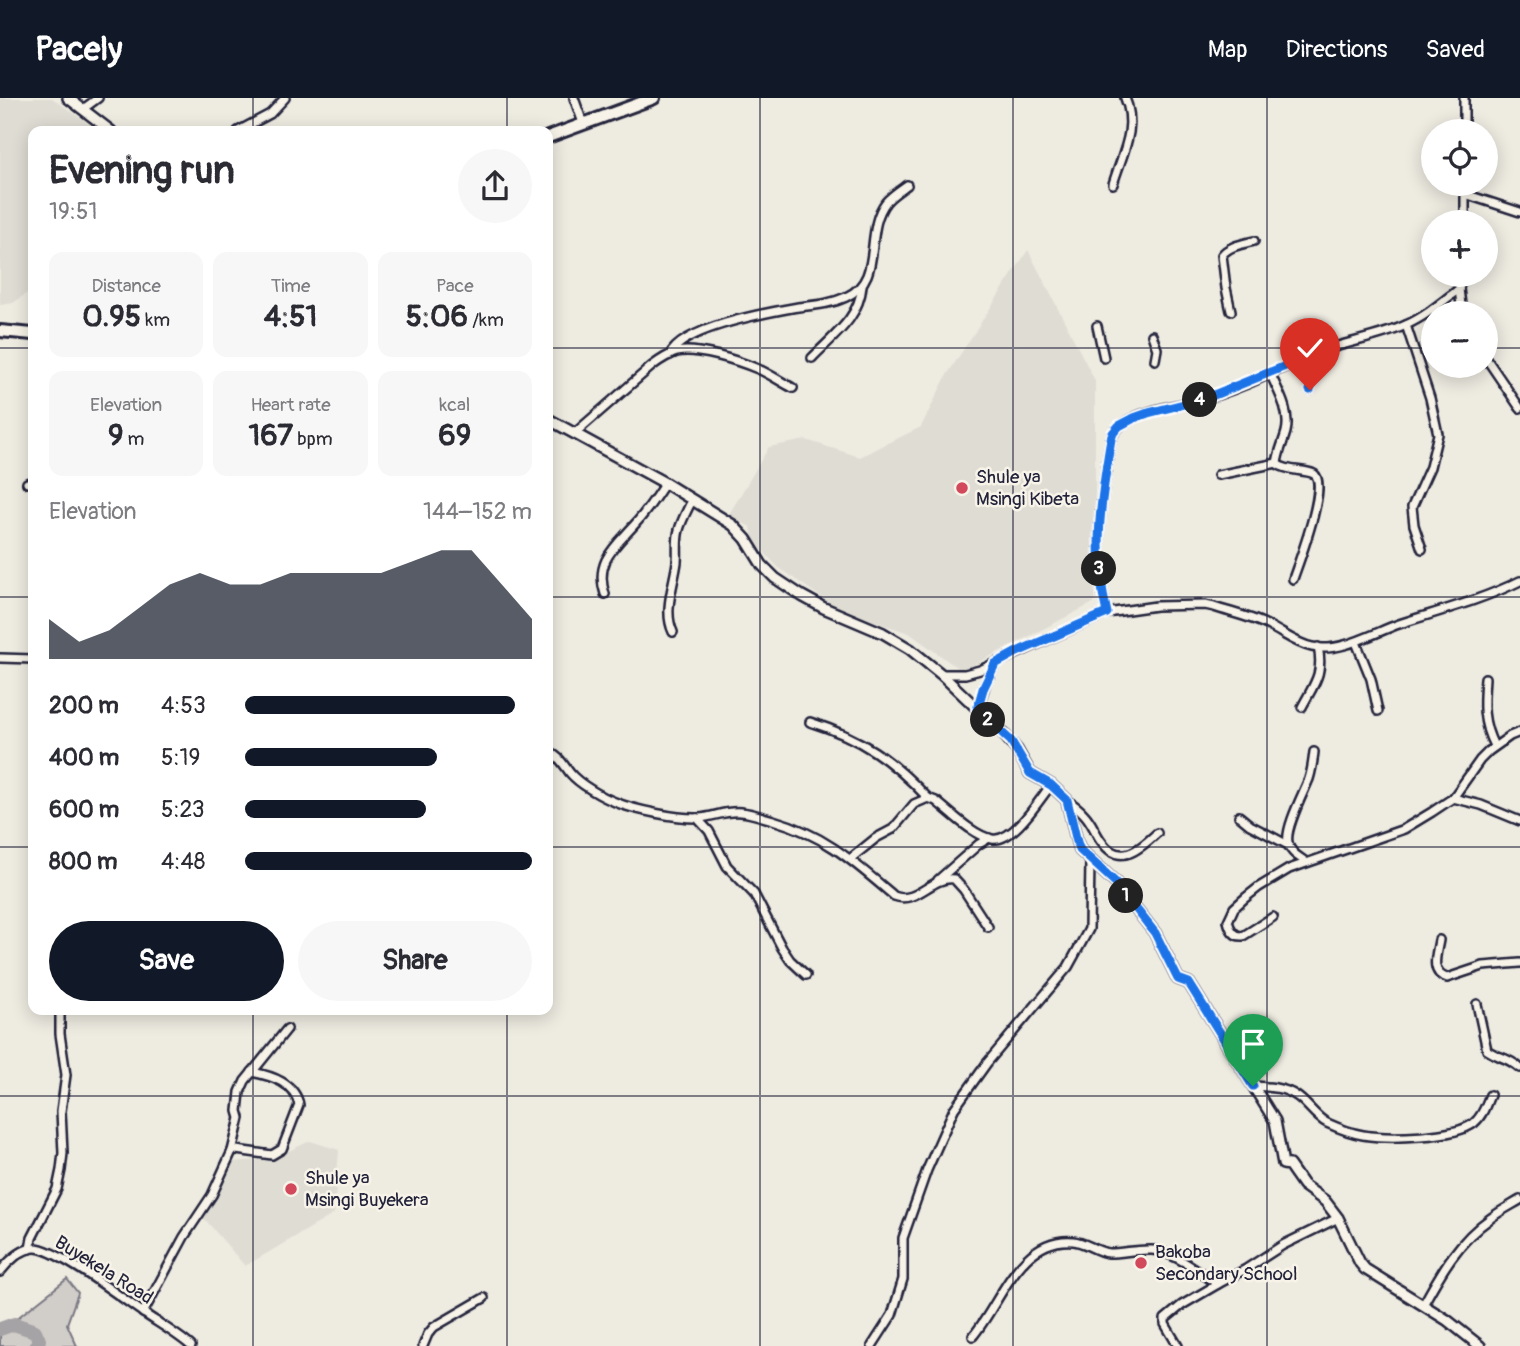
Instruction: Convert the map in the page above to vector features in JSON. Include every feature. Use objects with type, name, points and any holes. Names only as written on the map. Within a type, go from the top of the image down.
[{"type":"main road","points":[[553,135],[654,98]]},
{"type":"main road","points":[[0,331],[28,334]]},
{"type":"street","points":[[68,98],[105,126]]},
{"type":"street","points":[[83,109],[98,98]]},
{"type":"street","points":[[247,126],[270,114],[285,98]]},
{"type":"street","points":[[574,98],[583,123]]},
{"type":"street","points":[[1114,184],[1131,128],[1125,98]]},
{"type":"street","points":[[1464,98],[1464,119]]},
{"type":"street","points":[[670,355],[673,348],[681,342],[719,325],[849,296],[866,281],[879,216],[886,203],[907,185]]},
{"type":"street","points":[[1471,196],[1520,212]]},
{"type":"street","points":[[1231,311],[1222,255],[1234,247],[1254,241]]},
{"type":"street","points":[[812,358],[848,323],[861,299],[862,286]]},
{"type":"street","points":[[1107,613],[1100,580],[1099,519],[1113,433],[1124,423],[1148,413],[1204,399],[1325,350],[1406,326],[1459,289],[1460,301]]},
{"type":"street","points":[[1097,326],[1104,358]]},
{"type":"street","points":[[1406,326],[1430,398],[1438,434],[1430,467],[1412,507],[1414,525],[1423,550]]},
{"type":"street","points":[[1152,335],[1158,352],[1155,360]]},
{"type":"street","points":[[1310,390],[1325,350]]},
{"type":"street","points":[[575,433],[662,359],[687,351],[704,352],[757,369],[793,388]]},
{"type":"street","points":[[1270,373],[1287,418],[1277,463]]},
{"type":"street","points":[[1498,374],[1518,402]]},
{"type":"street","points":[[553,422],[721,517],[739,530],[762,565],[790,589],[824,608],[897,640],[941,674],[1011,741],[1030,773],[1051,785],[1084,814],[1101,841],[1113,853],[1122,855],[1133,852],[1157,833]]},
{"type":"street","points":[[1218,475],[1277,463]]},
{"type":"street","points":[[1277,463],[1279,467],[1313,474],[1318,481],[1315,509],[1293,579]]},
{"type":"street","points":[[605,594],[601,581],[607,556],[638,522],[665,483]]},
{"type":"street","points":[[673,632],[669,612],[679,529],[692,499]]},
{"type":"street","points":[[941,674],[965,674],[980,670],[1107,613],[1156,607],[1205,605],[1253,620],[1318,648],[1356,642],[1520,581]]},
{"type":"street","points":[[1356,642],[1371,679],[1378,711]]},
{"type":"street","points":[[1302,707],[1320,671],[1318,648]]},
{"type":"street","points":[[0,658],[28,659]]},
{"type":"street","points":[[977,710],[995,664]]},
{"type":"street","points":[[1485,678],[1484,720],[1494,746]]},
{"type":"street","points":[[810,722],[839,731],[866,745],[906,775],[928,798],[989,838],[1001,839],[1012,833],[1051,785]]},
{"type":"street","points":[[1273,917],[1243,936],[1234,932],[1228,921],[1234,908],[1259,887],[1289,869],[1404,829],[1453,798],[1480,760],[1494,746],[1520,732]]},
{"type":"street","points":[[1288,845],[1288,832],[1310,776],[1314,752]]},
{"type":"street","points":[[553,754],[578,780],[615,802],[670,816],[698,818],[733,811],[755,814],[791,825],[830,845],[898,898],[909,898],[949,878],[959,882],[988,927]]},
{"type":"street","points":[[850,859],[876,838],[893,829],[914,804],[928,798]]},
{"type":"street","points":[[1453,798],[1481,805],[1520,821]]},
{"type":"street","points":[[1067,800],[1080,850],[1115,882],[1155,933],[1178,979],[1189,983],[1275,1121],[1283,1164],[1289,1165],[1303,1185],[1325,1201],[1369,1272],[1447,1320],[1480,1346]]},
{"type":"street","points":[[1239,816],[1250,825],[1288,845],[1306,862]]},
{"type":"street","points":[[698,818],[709,831],[727,866],[754,894],[790,960],[807,975]]},
{"type":"street","points":[[933,884],[989,838]]},
{"type":"street","points":[[873,1346],[892,1315],[903,1279],[903,1238],[927,1170],[954,1109],[987,1063],[1068,967],[1089,929],[1090,860]]},
{"type":"street","points":[[1439,940],[1436,965],[1443,978],[1483,966],[1520,963]]},
{"type":"street","points":[[1477,1004],[1487,1050],[1510,1060],[1520,1068]]},
{"type":"street","points":[[30,1249],[32,1238],[57,1189],[61,1170],[61,1111],[66,1075],[60,1015]]},
{"type":"street","points":[[144,1313],[184,1237],[212,1195],[232,1151],[240,1118],[240,1092],[245,1081],[287,1029]]},
{"type":"street","points":[[232,1151],[272,1155],[282,1149],[299,1105],[296,1097],[278,1079],[252,1072]]},
{"type":"street","points":[[1253,1086],[1293,1093],[1315,1115],[1329,1124],[1355,1133],[1385,1137],[1427,1135],[1470,1126],[1483,1112],[1490,1095]]},
{"type":"street","points":[[1423,1305],[1452,1255],[1465,1240],[1492,1217],[1520,1200]]},
{"type":"street","points":[[1178,1346],[1165,1324],[1165,1319],[1283,1245],[1338,1218]]},
{"type":"street","points":[[973,1336],[1023,1262],[1031,1254],[1056,1242],[1081,1242],[1108,1252],[1156,1250],[1181,1261],[1218,1284]]},
{"type":"street","name":"Buyekela Road","points":[[1,1269],[22,1252],[42,1249],[94,1279],[191,1346]]},
{"type":"street","points":[[423,1346],[434,1327],[484,1298]]},
{"type":"shaded area","points":[[0,98],[52,98],[92,126],[28,126],[28,292],[13,303],[0,305]]},
{"type":"shaded area","points":[[1028,250],[1095,381],[1095,602],[962,671],[909,633],[838,609],[778,567],[754,542],[751,527],[728,516],[769,447],[806,440],[860,457],[921,427],[947,375]]},
{"type":"shaded area","points":[[310,1141],[339,1150],[334,1214],[245,1266],[203,1217],[231,1162],[272,1159]]},
{"type":"shaded area","points":[[67,1279],[78,1293],[67,1324],[77,1346],[0,1346],[0,1326],[16,1319]]},
{"type":"waterway","points":[[0,1329],[14,1324],[35,1331],[39,1340],[36,1346]]},
{"type":"place","name":"Shule ya Msingi Kibeta","points":[[962,488]]},
{"type":"place","name":"Shule ya Msingi Buyekera","points":[[291,1189]]},
{"type":"place","name":"Bakoba Secondary School","points":[[1141,1263]]},
{"type":"route","points":[[1253,1086],[1189,983],[1178,979],[1155,933],[1115,882],[1080,850],[1067,800],[1051,785],[1030,773],[1011,741],[977,710],[995,664],[1107,613],[1099,571],[1099,519],[1111,439],[1116,429],[1148,413],[1204,399],[1325,350],[1310,390]]}]
